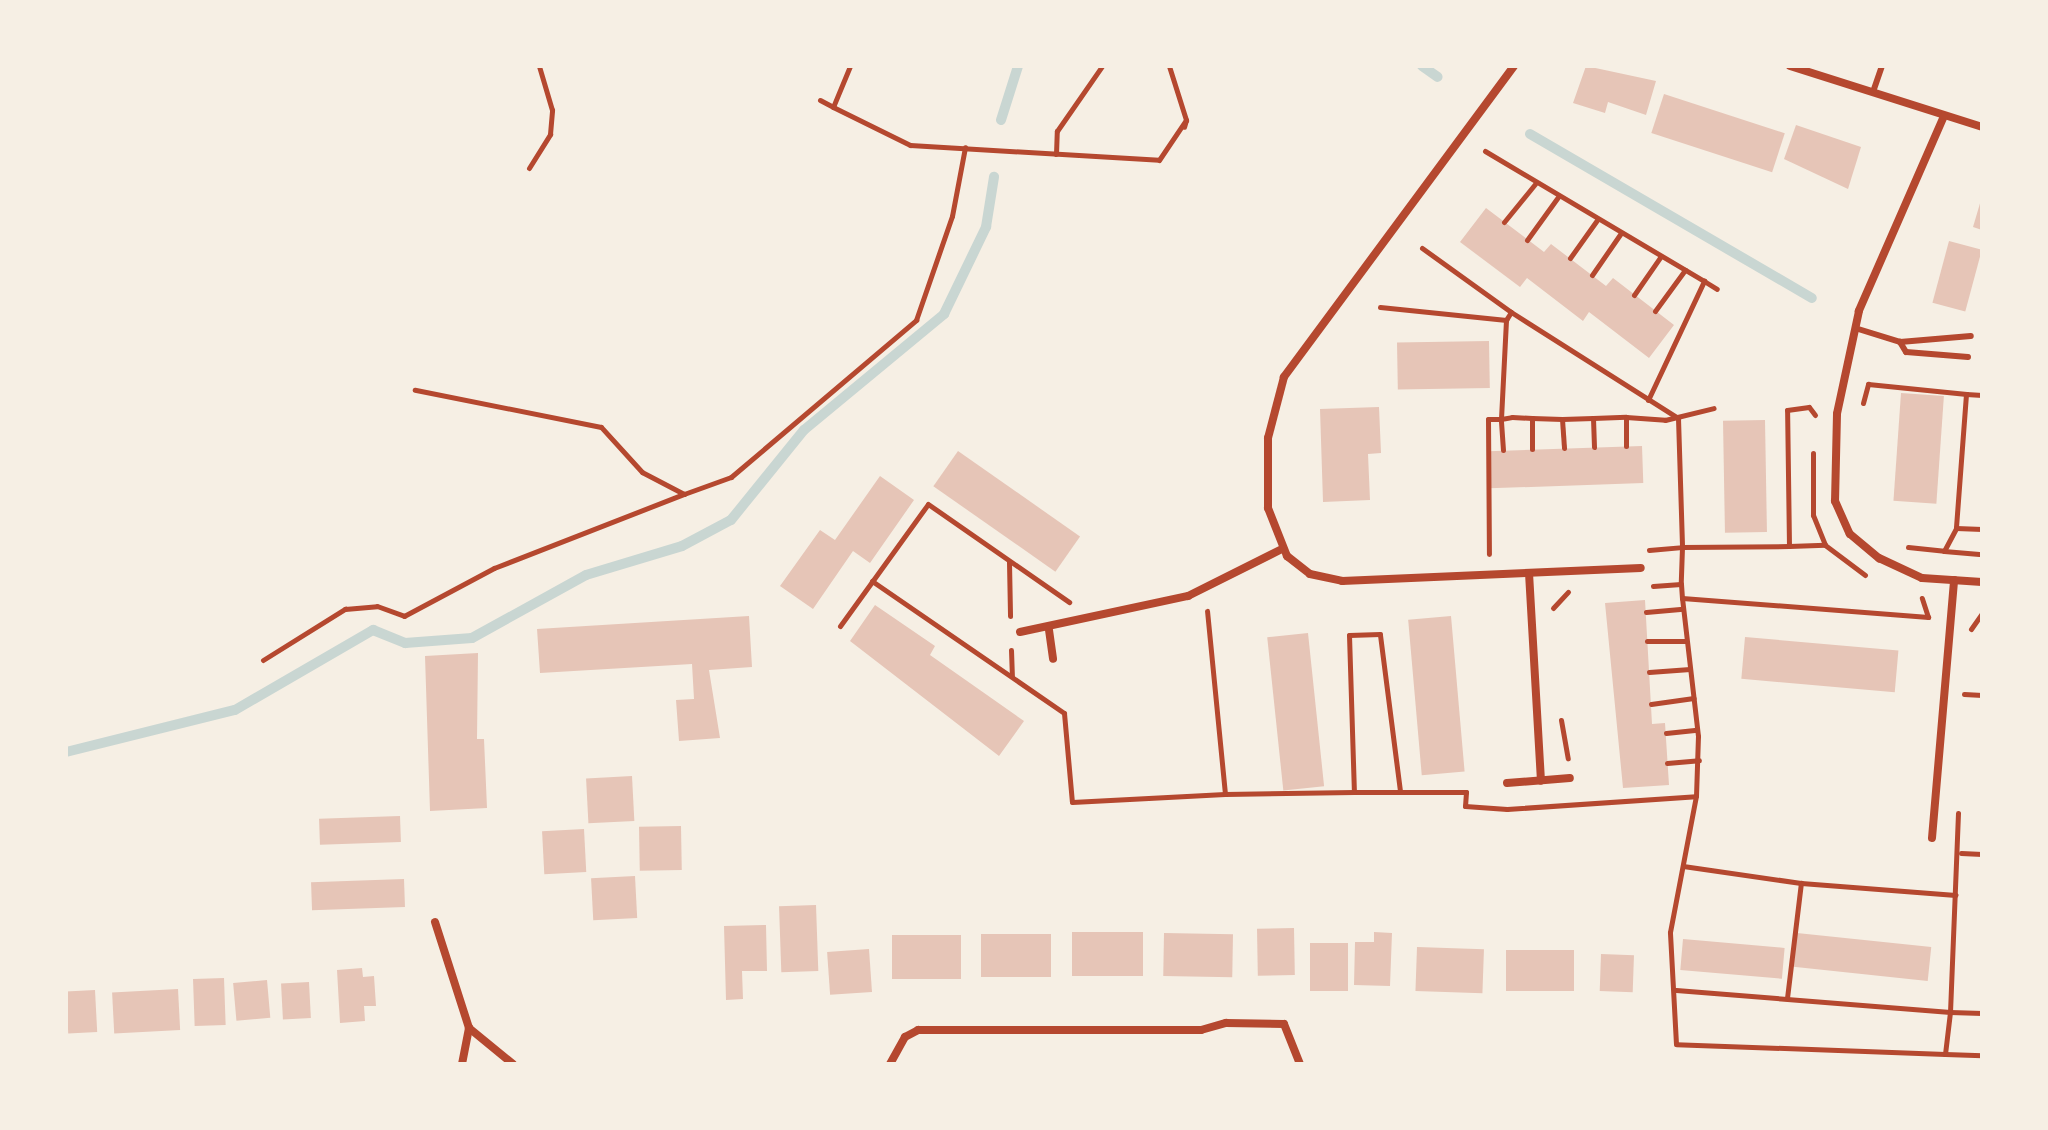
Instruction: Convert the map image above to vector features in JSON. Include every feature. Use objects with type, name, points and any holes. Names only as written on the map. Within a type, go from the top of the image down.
[{"type":"street","points":[[1514,66],[1284,377],[1266,470],[1282,549],[1310,574],[1342,581],[1641,568]]},
{"type":"street","points":[[1790,66],[1982,127]]},
{"type":"street","points":[[1944,116],[1855,328],[1834,442],[1841,520],[1879,558],[1922,578],[1982,582]]},
{"type":"street","points":[[1020,632],[1049,630],[1188,596],[1282,549]]},
{"type":"street","points":[[1529,573],[1541,781]]},
{"type":"street","points":[[1932,838],[1935,733],[1954,580]]},
{"type":"street","points":[[1049,630],[1053,659]]},
{"type":"street","points":[[1507,783],[1570,778]]},
{"type":"street","points":[[435,922],[469,1028],[462,1064]]},
{"type":"street","points":[[890,1064],[905,1037],[918,1030],[1201,1030],[1226,1023],[1284,1024],[1300,1064]]},
{"type":"street","points":[[469,1028],[513,1064]]},
{"type":"lane","points":[[1873,92],[1882,66]]},
{"type":"lane","points":[[1855,328],[1900,342],[1971,336]]},
{"type":"lane","points":[[1900,342],[1906,352],[1968,357]]},
{"type":"path","points":[[529,168],[550,134],[552,110],[539,66]]},
{"type":"path","points":[[833,107],[850,66]]},
{"type":"path","points":[[1056,154],[1057,131],[1102,66]]},
{"type":"path","points":[[820,100],[900,142],[1159,160],[1185,124],[1169,66]]},
{"type":"path","points":[[263,660],[345,609],[377,606],[404,616],[494,568],[731,477],[916,320],[952,216],[965,147]]},
{"type":"path","points":[[1485,151],[1535,184],[1717,289]]},
{"type":"path","points":[[1504,222],[1535,184]]},
{"type":"path","points":[[1527,240],[1558,197]]},
{"type":"path","points":[[1570,258],[1597,220]]},
{"type":"path","points":[[1592,275],[1621,233]]},
{"type":"path","points":[[1422,248],[1511,312],[1678,418]]},
{"type":"path","points":[[1634,295],[1661,256]]},
{"type":"path","points":[[1655,311],[1685,270]]},
{"type":"path","points":[[1648,400],[1704,281]]},
{"type":"path","points":[[1380,307],[1506,320]]},
{"type":"path","points":[[1503,450],[1501,419],[1506,320],[1511,312]]},
{"type":"path","points":[[1862,410],[1868,384],[1982,395]]},
{"type":"path","points":[[415,390],[601,427],[642,472],[684,494]]},
{"type":"path","points":[[1944,551],[1956,528],[1966,394]]},
{"type":"path","points":[[1682,547],[1789,546],[1787,410],[1809,407],[1815,423]]},
{"type":"path","points":[[1489,556],[1488,419],[1678,418],[1714,408]]},
{"type":"path","points":[[1626,417],[1626,446]]},
{"type":"path","points":[[1532,418],[1532,449]]},
{"type":"path","points":[[1593,418],[1594,447]]},
{"type":"path","points":[[1678,418],[1681,584],[1699,760],[1696,796],[1670,932],[1676,990],[1676,1044],[1982,1055]]},
{"type":"path","points":[[1562,419],[1564,448]]},
{"type":"path","points":[[1814,436],[1813,515],[1825,545]]},
{"type":"path","points":[[840,626],[928,504],[1075,606],[1062,608]]},
{"type":"path","points":[[1956,528],[1982,529]]},
{"type":"path","points":[[1895,544],[1982,554]]},
{"type":"path","points":[[872,581],[1064,713],[1072,802],[1225,794],[1466,792],[1465,806],[1507,809],[1696,796]]},
{"type":"path","points":[[1634,587],[1681,584]]},
{"type":"path","points":[[1550,616],[1572,590]]},
{"type":"path","points":[[1682,598],[1928,617]]},
{"type":"path","points":[[1646,612],[1683,609]]},
{"type":"path","points":[[1207,611],[1225,794]]},
{"type":"path","points":[[1010,614],[1023,613]]},
{"type":"path","points":[[1354,792],[1349,635],[1380,634],[1400,791]]},
{"type":"path","points":[[1647,641],[1686,641]]},
{"type":"path","points":[[1649,672],[1690,669]]},
{"type":"path","points":[[1964,694],[1982,695]]},
{"type":"path","points":[[1651,704],[1694,698]]},
{"type":"path","points":[[1559,709],[1576,768]]},
{"type":"path","points":[[1666,733],[1697,730]]},
{"type":"path","points":[[1667,763],[1699,760]]},
{"type":"path","points":[[1945,1054],[1961,853],[1958,809]]},
{"type":"path","points":[[1961,853],[1982,854]]},
{"type":"path","points":[[1683,866],[1801,883],[1956,895]]},
{"type":"path","points":[[1787,998],[1801,883]]},
{"type":"path","points":[[1676,990],[1982,1013]]},
{"type":"building","points":[[1586,66],[1656,81],[1646,115],[1608,102],[1605,113],[1573,103]]},
{"type":"building","points":[[1664,94],[1785,133],[1772,172],[1651,133]]},
{"type":"building","points":[[1796,125],[1861,147],[1848,189],[1784,159]]},
{"type":"building","points":[[1982,200],[1982,230],[1973,227]]},
{"type":"building","points":[[1486,208],[1544,252],[1551,244],[1606,286],[1613,278],[1674,325],[1649,358],[1589,312],[1583,321],[1527,278],[1520,287],[1460,242]]},
{"type":"building","points":[[1949,241],[1982,250],[1965,312],[1932,303]]},
{"type":"building","points":[[1489,341],[1490,388],[1398,390],[1397,343]]},
{"type":"building","points":[[1901,393],[1944,396],[1936,504],[1893,501]]},
{"type":"building","points":[[1379,407],[1381,453],[1368,454],[1370,500],[1323,502],[1320,409]]},
{"type":"building","points":[[1765,420],[1767,532],[1725,533],[1723,421]]},
{"type":"building","points":[[1642,446],[1643,483],[1489,488],[1488,451]]},
{"type":"building","points":[[958,451],[1080,536],[1055,572],[933,486]]},
{"type":"building","points":[[880,476],[914,500],[870,563],[853,551],[813,609],[780,586],[820,530],[835,540]]},
{"type":"building","points":[[1645,600],[1652,724],[1665,723],[1669,785],[1623,788],[1605,603]]},
{"type":"building","points":[[875,605],[935,646],[930,655],[1024,721],[999,756],[850,641]]},
{"type":"building","points":[[749,616],[752,667],[709,670],[720,738],[679,741],[676,700],[694,699],[692,664],[540,673],[537,629]]},
{"type":"building","points":[[1451,616],[1465,771],[1422,775],[1408,620]]},
{"type":"building","points":[[1308,633],[1324,786],[1283,790],[1267,637]]},
{"type":"building","points":[[1745,637],[1898,650],[1895,692],[1741,679]]},
{"type":"building","points":[[478,653],[477,739],[484,739],[487,808],[430,811],[425,656]]},
{"type":"building","points":[[632,776],[634,821],[588,823],[586,778]]},
{"type":"building","points":[[400,816],[401,842],[320,845],[319,819]]},
{"type":"building","points":[[681,826],[682,870],[640,871],[639,827]]},
{"type":"building","points":[[584,829],[586,872],[544,874],[542,831]]},
{"type":"building","points":[[635,876],[637,918],[593,920],[591,878]]},
{"type":"building","points":[[404,879],[405,907],[312,910],[311,882]]},
{"type":"building","points":[[816,905],[818,971],[781,972],[779,906]]},
{"type":"building","points":[[766,925],[767,971],[742,971],[743,999],[726,1000],[724,926]]},
{"type":"building","points":[[1294,928],[1295,975],[1258,976],[1257,929]]},
{"type":"building","points":[[1072,932],[1143,932],[1143,976],[1072,976]]},
{"type":"building","points":[[1374,932],[1392,933],[1390,986],[1354,985],[1355,942],[1374,942]]},
{"type":"building","points":[[1164,933],[1233,934],[1232,977],[1163,976]]},
{"type":"building","points":[[1797,933],[1931,947],[1928,981],[1793,967]]},
{"type":"building","points":[[981,934],[1051,934],[1051,977],[981,977]]},
{"type":"building","points":[[892,935],[961,935],[961,979],[892,979]]},
{"type":"building","points":[[1683,939],[1785,948],[1782,979],[1680,970]]},
{"type":"building","points":[[1310,943],[1348,943],[1348,991],[1310,991]]},
{"type":"building","points":[[1417,947],[1484,949],[1482,993],[1415,991]]},
{"type":"building","points":[[869,949],[872,992],[830,995],[827,952]]},
{"type":"building","points":[[1506,950],[1574,950],[1574,991],[1506,991]]},
{"type":"building","points":[[1601,954],[1634,955],[1633,992],[1600,991]]},
{"type":"building","points":[[362,968],[363,977],[374,976],[376,1006],[364,1006],[365,1021],[340,1023],[337,970]]},
{"type":"building","points":[[224,978],[226,1025],[195,1026],[193,979]]},
{"type":"building","points":[[267,980],[270,1018],[236,1021],[233,983]]},
{"type":"building","points":[[309,982],[311,1018],[283,1019],[281,983]]},
{"type":"building","points":[[178,989],[180,1030],[114,1033],[112,992]]},
{"type":"building","points":[[95,990],[97,1032],[68,1033],[66,992]]},
{"type":"waterway","points":[[1001,120],[1018,66]]},
{"type":"waterway","points":[[1422,66],[1438,77]]},
{"type":"waterway","points":[[1530,134],[1812,298]]},
{"type":"waterway","points":[[66,752],[235,710],[373,630],[405,643],[472,638],[586,575],[682,546],[731,520],[804,430],[944,314],[986,227],[994,177]]}]
